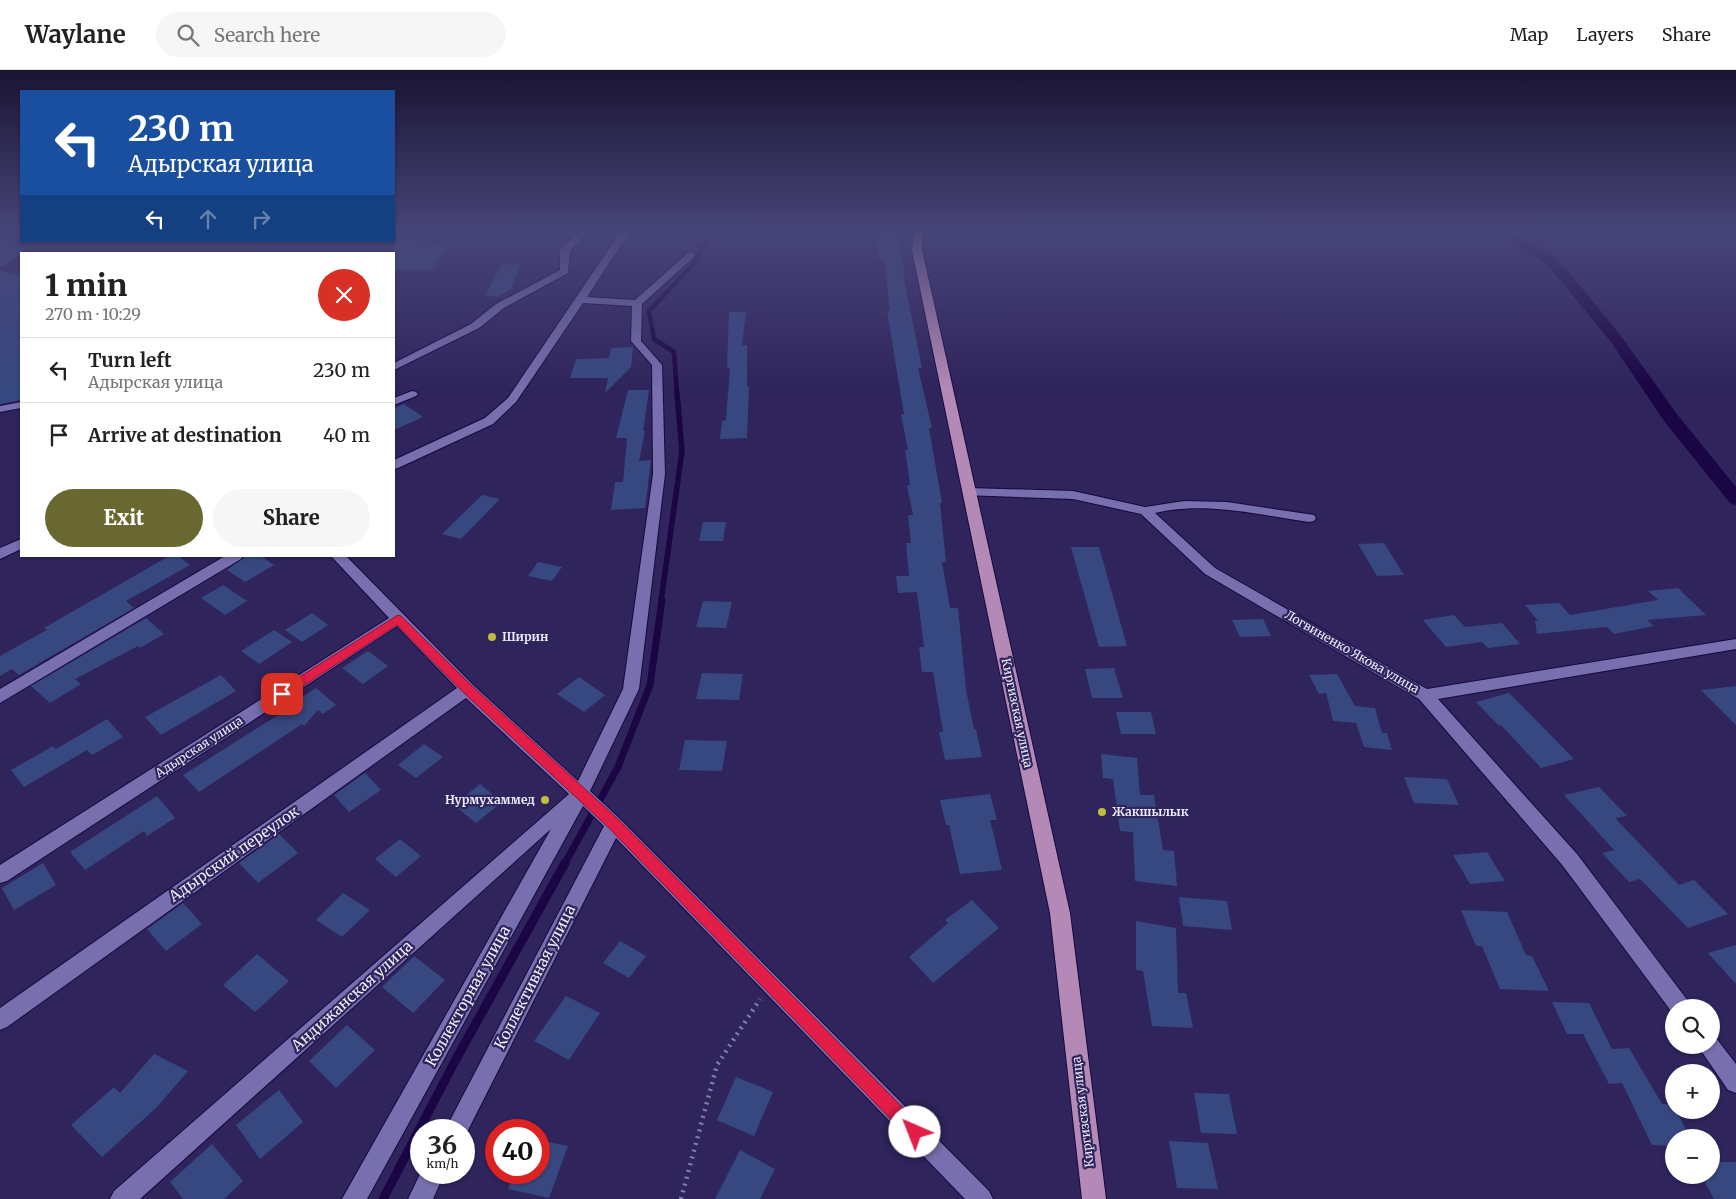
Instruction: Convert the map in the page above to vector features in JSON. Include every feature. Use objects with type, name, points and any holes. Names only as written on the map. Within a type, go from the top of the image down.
[{"type":"main road","name":"Киргизская улица","points":[[924,284],[1060,913],[1094,1199]]},
{"type":"street","points":[[395,366],[475,326],[500,306],[543,284]]},
{"type":"street","points":[[395,465],[489,421],[512,400],[592,284]]},
{"type":"street","points":[[581,300],[637,303],[659,284]]},
{"type":"street","name":"Коллекторная улица","points":[[354,1199],[581,793],[631,689],[659,474],[657,366],[636,341],[637,303]]},
{"type":"street","points":[[395,402],[412,394]]},
{"type":"street","points":[[0,410],[20,406]]},
{"type":"street","points":[[969,492],[1073,495],[1145,511],[1156,507],[1212,505],[1309,518]]},
{"type":"street","name":"Логвиненко Якова улица","points":[[1145,511],[1210,571],[1426,695],[1570,860],[1674,999]]},
{"type":"street","points":[[0,554],[20,544]]},
{"type":"street","points":[[0,697],[234,557]]},
{"type":"street","points":[[339,557],[467,689],[614,824],[981,1199]]},
{"type":"street","name":"Адырская улица","points":[[0,875],[398,619]]},
{"type":"street","points":[[1426,695],[1736,644]]},
{"type":"street","name":"Адырский переулок","points":[[0,1020],[467,689]]},
{"type":"street","name":"Андижанская улица","points":[[122,1199],[581,793]]},
{"type":"street","name":"Коллективная улица","points":[[462,1119],[614,824]]},
{"type":"street","points":[[1716,1054],[1736,1082]]},
{"type":"street","points":[[420,1199],[428,1184]]},
{"type":"path","points":[[681,1199],[717,1065],[770,984]]},
{"type":"building","points":[[0,284],[20,284],[20,400],[0,404]]},
{"type":"building","points":[[491,284],[513,284],[512,288],[499,297],[485,295]]},
{"type":"building","points":[[887,284],[905,284],[922,368],[918,368],[932,428],[929,428],[942,503],[940,503],[946,562],[942,562],[950,608],[958,608],[966,690],[982,757],[945,760],[939,732],[943,732],[933,672],[922,672],[919,647],[924,647],[917,592],[898,593],[896,576],[909,576],[906,543],[911,543],[908,515],[913,515],[907,485],[910,485],[905,450],[908,450],[901,414],[904,414],[887,311],[890,311]]},
{"type":"building","points":[[729,312],[746,312],[742,345],[747,345],[747,386],[749,386],[747,438],[720,439],[722,421],[726,420],[730,368],[727,367]]},
{"type":"building","points":[[633,347],[631,367],[605,393],[608,378],[570,378],[576,359],[609,358],[611,348]]},
{"type":"building","points":[[628,390],[649,390],[643,431],[645,431],[639,461],[651,460],[645,508],[611,510],[615,482],[623,482],[627,438],[616,438]]},
{"type":"building","points":[[404,404],[423,417],[395,430],[395,408]]},
{"type":"building","points":[[482,495],[500,499],[461,539],[442,534]]},
{"type":"building","points":[[703,522],[726,522],[723,541],[699,541]]},
{"type":"building","points":[[1384,543],[1404,575],[1377,576],[1358,544]]},
{"type":"building","points":[[1071,547],[1099,547],[1127,646],[1099,647]]},
{"type":"building","points":[[167,557],[179,557],[190,565],[126,601],[134,608],[19,675],[12,669],[0,676],[0,656],[47,630],[44,628]]},
{"type":"building","points":[[245,557],[262,557],[274,565],[245,582],[227,570]]},
{"type":"building","points":[[538,562],[562,567],[552,581],[528,576]]},
{"type":"building","points":[[223,585],[247,601],[225,615],[201,598]]},
{"type":"building","points":[[1678,588],[1706,615],[1647,620],[1654,626],[1614,634],[1607,627],[1537,634],[1535,621],[1538,621],[1525,605],[1559,603],[1570,615],[1658,600],[1648,591]]},
{"type":"building","points":[[703,601],[732,602],[726,628],[696,627]]},
{"type":"building","points":[[312,613],[328,625],[302,642],[285,630]]},
{"type":"building","points":[[1454,615],[1465,627],[1502,623],[1520,644],[1488,648],[1482,642],[1446,647],[1423,620]]},
{"type":"building","points":[[146,618],[164,634],[140,648],[138,646],[75,679],[81,684],[50,703],[31,686]]},
{"type":"building","points":[[1263,619],[1271,636],[1240,637],[1232,620]]},
{"type":"building","points":[[274,630],[292,642],[259,664],[241,651]]},
{"type":"building","points":[[368,651],[388,666],[363,684],[342,668]]},
{"type":"building","points":[[1114,668],[1123,698],[1092,698],[1085,669]]},
{"type":"building","points":[[702,673],[743,674],[739,700],[696,699]]},
{"type":"building","points":[[1337,674],[1355,706],[1375,708],[1382,733],[1387,733],[1392,750],[1364,747],[1356,723],[1333,721],[1326,693],[1319,694],[1309,675]]},
{"type":"building","points":[[221,675],[236,691],[161,735],[145,717]]},
{"type":"building","points":[[579,677],[605,695],[584,712],[557,694]]},
{"type":"building","points":[[1736,686],[1736,725],[1701,690]]},
{"type":"building","points":[[316,688],[336,705],[323,714],[318,710],[304,726],[302,724],[199,792],[183,775],[286,710],[285,708]]},
{"type":"building","points":[[1509,693],[1574,759],[1541,768],[1501,725],[1499,726],[1476,702]]},
{"type":"building","points":[[1116,712],[1151,712],[1156,734],[1121,734]]},
{"type":"building","points":[[107,719],[123,737],[92,755],[87,750],[24,787],[11,770],[53,746],[56,749]]},
{"type":"building","points":[[685,740],[727,741],[722,771],[679,770]]},
{"type":"building","points":[[424,744],[443,757],[416,778],[398,765]]},
{"type":"building","points":[[1101,754],[1137,758],[1140,795],[1154,795],[1163,850],[1174,851],[1177,886],[1135,881],[1133,832],[1120,831],[1113,779],[1103,778]]},
{"type":"building","points":[[365,773],[381,790],[349,812],[334,795]]},
{"type":"building","points":[[1404,777],[1447,779],[1459,805],[1414,803]]},
{"type":"building","points":[[480,784],[502,802],[476,823],[454,805]]},
{"type":"building","points":[[1599,787],[1627,816],[1615,818],[1679,885],[1694,880],[1728,914],[1688,928],[1640,879],[1629,882],[1602,853],[1614,850],[1564,795]]},
{"type":"building","points":[[990,794],[997,820],[990,820],[1002,870],[960,874],[949,825],[946,825],[940,800]]},
{"type":"building","points":[[157,796],[175,818],[147,836],[144,831],[85,870],[70,852]]},
{"type":"building","points":[[279,834],[298,853],[258,883],[239,863]]},
{"type":"building","points":[[400,839],[421,856],[396,877],[375,859]]},
{"type":"building","points":[[1487,852],[1505,881],[1470,884],[1453,855]]},
{"type":"building","points":[[43,863],[56,885],[14,910],[2,888]]},
{"type":"building","points":[[343,893],[370,910],[342,937],[316,920]]},
{"type":"building","points":[[1179,897],[1227,901],[1232,930],[1183,926]]},
{"type":"building","points":[[972,900],[999,928],[933,983],[909,957],[948,923],[945,920]]},
{"type":"building","points":[[183,903],[202,924],[166,951],[147,929]]},
{"type":"building","points":[[1461,910],[1507,912],[1526,955],[1532,956],[1549,991],[1500,989],[1482,946],[1476,946]]},
{"type":"building","points":[[1136,921],[1176,928],[1178,993],[1186,993],[1193,1028],[1152,1026],[1143,971],[1136,970]]},
{"type":"building","points":[[620,941],[646,956],[629,978],[603,963]]},
{"type":"building","points":[[1736,945],[1736,984],[1708,953]]},
{"type":"building","points":[[257,954],[289,981],[255,1012],[223,985]]},
{"type":"building","points":[[414,956],[445,980],[413,1013],[382,987]]},
{"type":"building","points":[[566,996],[600,1013],[569,1060],[534,1041]]},
{"type":"building","points":[[1552,1002],[1589,1003],[1612,1049],[1629,1048],[1662,1104],[1665,1104],[1665,1119],[1680,1119],[1686,1129],[1665,1129],[1665,1146],[1652,1145],[1622,1083],[1609,1084],[1583,1034],[1567,1034]]},
{"type":"building","points":[[347,1025],[375,1050],[336,1088],[309,1061]]},
{"type":"building","points":[[154,1054],[188,1071],[157,1107],[102,1157],[71,1125],[114,1087],[120,1093]]},
{"type":"building","points":[[736,1077],[773,1092],[754,1136],[717,1120]]},
{"type":"building","points":[[279,1090],[303,1122],[260,1159],[236,1125]]},
{"type":"building","points":[[1194,1093],[1229,1094],[1237,1134],[1201,1133]]},
{"type":"building","points":[[1169,1141],[1208,1143],[1218,1189],[1177,1188]]},
{"type":"building","points":[[550,1142],[568,1146],[549,1198],[508,1189],[510,1184],[550,1184]]},
{"type":"building","points":[[212,1144],[243,1181],[224,1199],[183,1199],[170,1182]]},
{"type":"building","points":[[740,1150],[775,1169],[760,1199],[715,1199]]},
{"type":"building","points":[[1720,1162],[1736,1162],[1736,1199],[1714,1199],[1706,1184],[1720,1184]]},
{"type":"waterway","points":[[675,284],[649,311],[654,339],[674,352],[677,395]]},
{"type":"waterway","points":[[1571,284],[1616,339],[1670,417],[1736,499]]},
{"type":"waterway","points":[[661,601],[682,451],[677,393]]},
{"type":"waterway","points":[[564,865],[618,767],[650,685],[662,600]]},
{"type":"waterway","points":[[383,1199],[455,1061],[565,863]]},
{"type":"place","name":"Ширин","points":[[492,637]]},
{"type":"place","name":"Нурмухаммед","points":[[545,800]]},
{"type":"place","name":"Жакшылык","points":[[1102,812]]},
{"type":"route","points":[[282,694],[398,619],[467,689],[614,824],[915,1132]]}]
